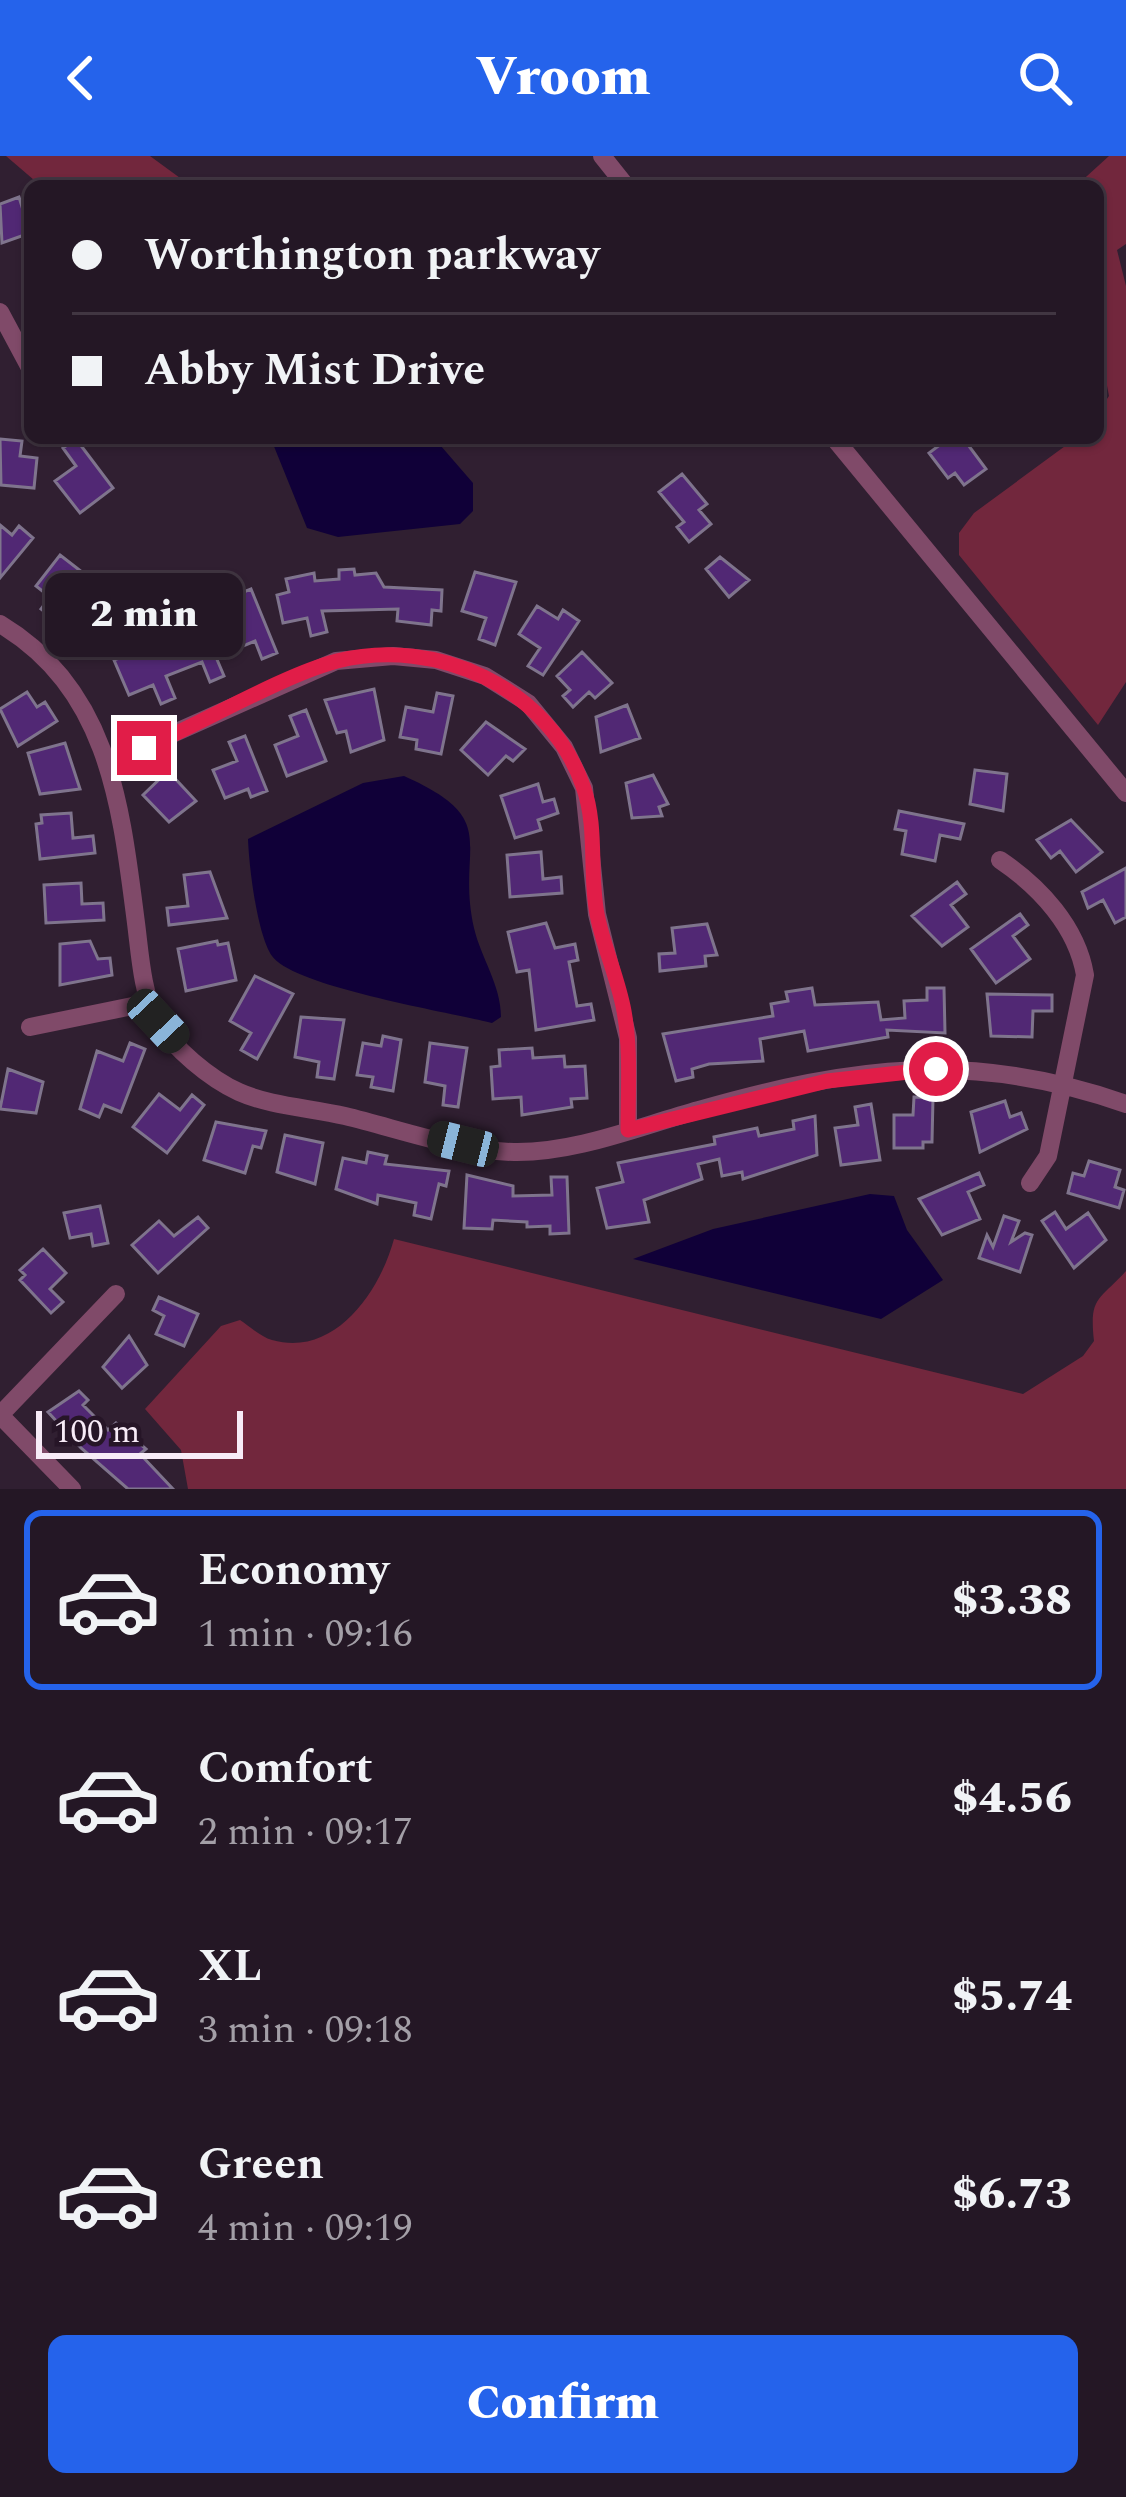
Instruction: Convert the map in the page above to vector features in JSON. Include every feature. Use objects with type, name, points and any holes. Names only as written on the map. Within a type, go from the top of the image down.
[{"type":"street","points":[[602,156],[621,180]]},
{"type":"street","points":[[0,312],[24,357]]},
{"type":"street","points":[[839,444],[1126,793]]},
{"type":"street","points":[[0,624],[35,645],[70,684],[94,721],[123,812],[143,974],[158,1021],[201,1068],[241,1093],[514,1152],[578,1144],[827,1081],[902,1070],[970,1067],[1066,1085],[1126,1105]]},
{"type":"street","points":[[107,763],[336,662],[393,656],[436,660],[485,676],[528,703],[564,747],[584,788],[597,914],[628,1038],[628,1130]]},
{"type":"street","points":[[1000,860],[1029,879],[1081,952],[1082,1008],[1066,1085],[1048,1156],[1030,1183]]},
{"type":"street","points":[[30,1028],[152,1002]]},
{"type":"street","points":[[72,1489],[0,1415],[116,1294]]},
{"type":"shaded area","points":[[6,156],[150,156],[183,180],[34,180]]},
{"type":"shaded area","points":[[1109,156],[1126,156],[1126,244],[1117,250],[1126,286],[1126,682],[1098,725],[959,555],[959,533],[974,513],[1068,444],[1104,444],[1104,403],[1109,396],[1104,370],[1104,180],[1083,180]]},
{"type":"shaded area","points":[[273,444],[439,444],[473,483],[473,511],[460,524],[338,537],[307,528]]},
{"type":"shaded area","points":[[404,776],[435,792],[466,822],[474,928],[500,1005],[501,1017],[492,1023],[310,978],[272,956],[262,932],[248,839],[363,783]]},
{"type":"shaded area","points":[[870,1194],[894,1196],[907,1230],[943,1280],[881,1319],[633,1259],[713,1229]]},
{"type":"shaded area","points":[[394,1239],[1023,1394],[1083,1356],[1094,1341],[1098,1300],[1126,1271],[1126,1489],[188,1489],[181,1450],[145,1409],[221,1326],[240,1320],[268,1339],[295,1343],[335,1330],[366,1299]]},
{"type":"building","points":[[19,197],[24,235],[2,243],[0,204]]},
{"type":"building","points":[[0,439],[22,441],[20,456],[37,458],[34,488],[1,485]]},
{"type":"building","points":[[80,444],[113,488],[80,513],[55,481],[76,466],[63,448]]},
{"type":"building","points":[[941,444],[967,444],[986,469],[964,485],[955,473],[948,478],[929,453]]},
{"type":"building","points":[[682,474],[707,504],[699,510],[711,524],[689,542],[677,527],[684,522],[659,492]]},
{"type":"building","points":[[0,525],[12,535],[19,526],[33,538],[0,578]]},
{"type":"building","points":[[60,555],[91,579],[57,622],[41,609],[50,597],[36,586]]},
{"type":"building","points":[[720,557],[749,580],[729,597],[706,569]]},
{"type":"building","points":[[354,569],[355,575],[376,573],[384,587],[442,590],[441,611],[432,610],[431,625],[397,621],[398,609],[322,611],[327,632],[311,636],[307,618],[283,623],[277,595],[289,592],[286,579],[314,573],[315,581],[339,579],[339,570]]},
{"type":"building","points":[[475,572],[516,582],[495,645],[479,639],[486,618],[462,611]]},
{"type":"building","points":[[251,589],[277,653],[262,659],[255,641],[216,657],[224,676],[210,682],[202,662],[166,676],[175,698],[161,704],[153,685],[129,695],[114,660],[233,614],[226,599]]},
{"type":"building","points":[[537,606],[558,619],[563,610],[579,621],[543,675],[528,666],[540,648],[519,634]]},
{"type":"building","points":[[582,652],[612,683],[595,698],[589,692],[573,707],[563,696],[570,690],[557,676]]},
{"type":"building","points":[[374,689],[384,740],[351,752],[346,731],[337,733],[325,700]]},
{"type":"building","points":[[27,692],[37,707],[45,702],[57,721],[18,746],[0,709]]},
{"type":"building","points":[[437,693],[453,696],[441,754],[416,749],[417,740],[400,737],[406,707],[433,712]]},
{"type":"building","points":[[627,705],[640,738],[601,752],[596,717]]},
{"type":"building","points":[[306,710],[326,761],[287,776],[275,745],[298,736],[290,716]]},
{"type":"building","points":[[486,722],[525,749],[513,761],[506,756],[488,775],[461,750]]},
{"type":"building","points":[[245,736],[267,791],[251,797],[248,789],[225,798],[213,770],[237,761],[229,742]]},
{"type":"building","points":[[65,743],[80,789],[40,794],[28,753]]},
{"type":"building","points":[[975,770],[1007,774],[1003,811],[970,804]]},
{"type":"building","points":[[168,771],[196,801],[169,822],[143,795]]},
{"type":"building","points":[[653,775],[668,804],[659,807],[662,816],[632,818],[626,783]]},
{"type":"building","points":[[538,784],[543,802],[554,799],[558,813],[538,820],[541,830],[515,838],[501,796]]},
{"type":"building","points":[[899,811],[964,824],[960,839],[940,835],[935,861],[902,854],[906,831],[895,829]]},
{"type":"building","points":[[71,813],[73,838],[93,836],[95,853],[40,859],[36,824],[42,823],[41,815]]},
{"type":"building","points":[[1071,820],[1102,852],[1076,872],[1060,851],[1051,858],[1037,840]]},
{"type":"building","points":[[541,852],[543,879],[561,877],[562,893],[510,897],[507,855]]},
{"type":"building","points":[[1126,868],[1126,917],[1115,923],[1103,900],[1088,908],[1082,892]]},
{"type":"building","points":[[210,872],[227,918],[169,925],[167,908],[188,906],[184,875]]},
{"type":"building","points":[[957,882],[966,894],[951,905],[968,927],[942,946],[912,916]]},
{"type":"building","points":[[81,883],[82,904],[103,903],[104,920],[46,923],[44,885]]},
{"type":"building","points":[[1020,914],[1028,925],[1013,936],[1030,959],[996,983],[971,949]]},
{"type":"building","points":[[546,923],[555,948],[575,944],[578,960],[569,962],[577,1006],[591,1004],[594,1020],[536,1030],[529,970],[517,972],[508,932]]},
{"type":"building","points":[[707,924],[717,955],[705,956],[706,966],[660,971],[659,954],[675,953],[672,928]]},
{"type":"building","points":[[90,941],[98,959],[110,958],[112,975],[60,985],[60,944]]},
{"type":"building","points":[[217,941],[218,945],[228,943],[236,980],[186,991],[178,949]]},
{"type":"building","points":[[255,976],[293,994],[257,1059],[241,1050],[251,1033],[230,1021]]},
{"type":"building","points":[[812,988],[815,1005],[878,1002],[881,1020],[905,1018],[904,1001],[927,1000],[927,988],[944,988],[945,1033],[887,1030],[888,1037],[808,1051],[804,1031],[760,1039],[763,1061],[709,1064],[692,1069],[693,1077],[676,1081],[663,1034],[773,1016],[771,1004],[788,1001],[786,992]]},
{"type":"building","points":[[987,994],[1052,995],[1052,1011],[1033,1011],[1032,1037],[991,1036]]},
{"type":"building","points":[[301,1017],[344,1020],[334,1079],[317,1077],[319,1062],[295,1057]]},
{"type":"building","points":[[383,1036],[401,1040],[393,1091],[371,1087],[373,1077],[357,1075],[363,1043],[381,1046]]},
{"type":"building","points":[[130,1043],[145,1049],[121,1112],[104,1105],[99,1117],[80,1109],[97,1051],[123,1061]]},
{"type":"building","points":[[430,1043],[467,1048],[458,1107],[443,1105],[445,1086],[425,1082]]},
{"type":"building","points":[[532,1048],[533,1058],[564,1056],[565,1067],[585,1066],[587,1098],[571,1099],[572,1107],[522,1115],[521,1097],[493,1099],[491,1067],[500,1066],[499,1050]]},
{"type":"building","points":[[8,1069],[43,1082],[36,1113],[0,1109]]},
{"type":"building","points":[[159,1094],[180,1110],[192,1095],[204,1105],[167,1153],[133,1127]]},
{"type":"building","points":[[914,1097],[933,1098],[932,1142],[923,1142],[923,1148],[894,1148],[894,1115],[913,1115]]},
{"type":"building","points":[[1005,1101],[1010,1117],[1021,1113],[1027,1129],[980,1152],[971,1112]]},
{"type":"building","points":[[871,1104],[880,1160],[841,1165],[835,1128],[858,1125],[855,1107]]},
{"type":"building","points":[[815,1116],[817,1155],[743,1179],[742,1172],[722,1176],[719,1159],[698,1164],[702,1179],[644,1200],[649,1222],[607,1228],[597,1188],[623,1182],[618,1163],[715,1144],[714,1137],[757,1128],[759,1136],[794,1129],[793,1121]]},
{"type":"building","points":[[216,1122],[266,1131],[261,1148],[253,1146],[245,1173],[204,1160]]},
{"type":"building","points":[[285,1135],[323,1143],[315,1184],[277,1172]]},
{"type":"building","points":[[368,1152],[387,1156],[385,1164],[449,1171],[446,1186],[439,1184],[431,1219],[414,1215],[416,1203],[378,1195],[377,1204],[336,1189],[343,1158],[366,1163]]},
{"type":"building","points":[[1089,1161],[1120,1170],[1115,1187],[1124,1190],[1119,1208],[1068,1193],[1073,1173],[1084,1176]]},
{"type":"building","points":[[979,1173],[984,1185],[968,1192],[980,1219],[942,1235],[919,1199]]},
{"type":"building","points":[[467,1175],[513,1186],[513,1196],[552,1195],[551,1177],[567,1177],[569,1233],[550,1234],[550,1226],[493,1220],[492,1229],[464,1228]]},
{"type":"building","points":[[100,1206],[108,1243],[93,1246],[91,1234],[70,1238],[64,1213]]},
{"type":"building","points":[[1055,1212],[1066,1229],[1088,1213],[1106,1240],[1074,1268],[1042,1221]]},
{"type":"building","points":[[1004,1216],[1019,1221],[1011,1242],[1025,1233],[1032,1235],[1020,1272],[979,1258],[987,1235],[993,1247]]},
{"type":"building","points":[[198,1217],[208,1228],[158,1273],[132,1245],[159,1221],[174,1236]]},
{"type":"building","points":[[43,1249],[66,1273],[50,1289],[63,1302],[51,1313],[20,1280],[25,1275],[20,1270]]},
{"type":"building","points":[[159,1297],[198,1314],[184,1346],[156,1334],[164,1316],[153,1310]]},
{"type":"building","points":[[129,1336],[147,1365],[122,1388],[103,1367]]},
{"type":"building","points":[[79,1391],[88,1400],[83,1405],[108,1430],[116,1423],[146,1449],[140,1454],[173,1489],[128,1489],[81,1448],[48,1412]]},
{"type":"route","points":[[144,748],[336,662],[393,656],[436,660],[485,676],[528,703],[564,747],[584,788],[597,914],[628,1038],[628,1130],[827,1081],[936,1069]]}]
